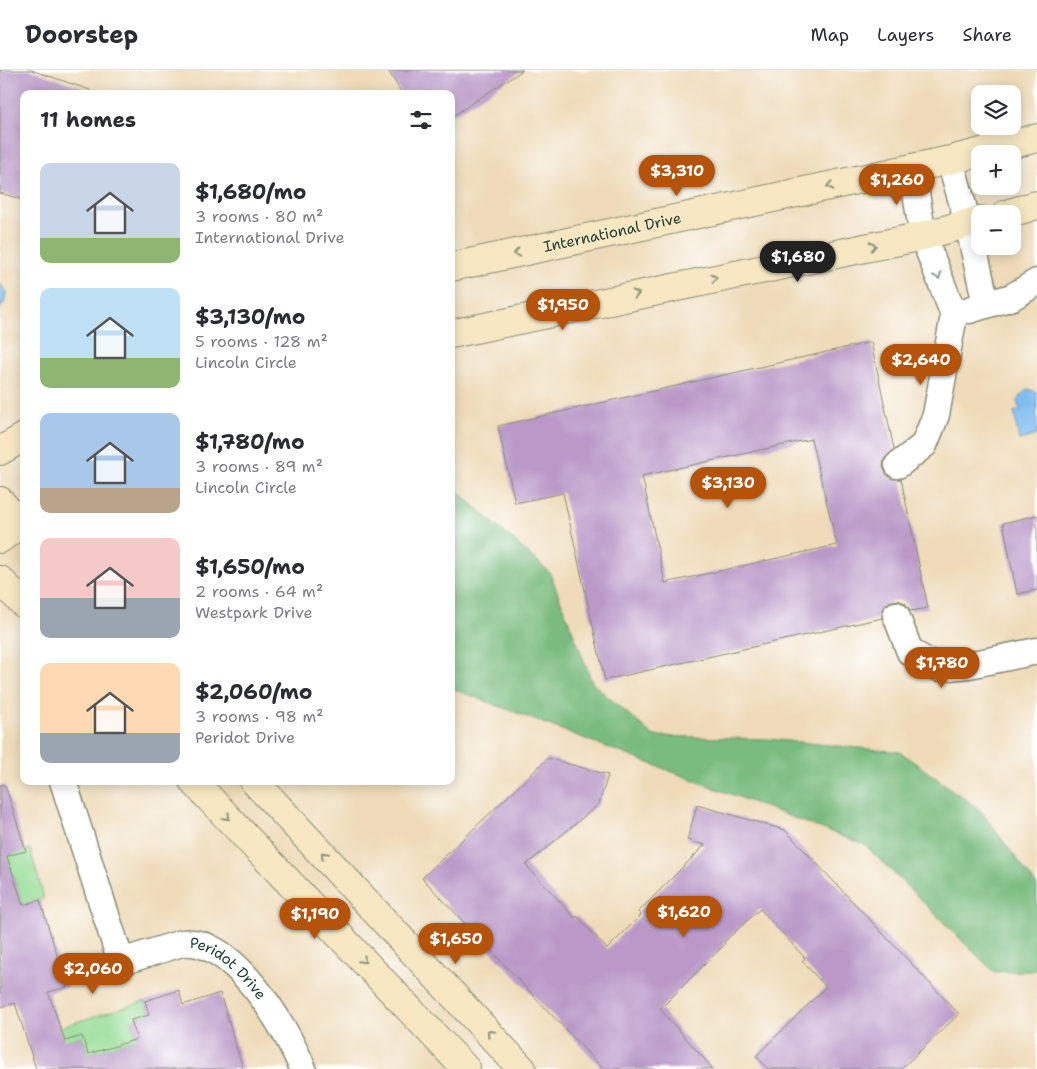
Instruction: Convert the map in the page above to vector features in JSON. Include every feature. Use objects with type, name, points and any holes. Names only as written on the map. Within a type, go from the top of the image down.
[{"type":"main road","name":"International Drive","points":[[455,266],[912,169],[1037,138]]},
{"type":"main road","points":[[1021,210],[1037,205]]},
{"type":"main road","points":[[455,333],[923,236],[971,223]]},
{"type":"main road","points":[[0,451],[20,439]]},
{"type":"main road","points":[[0,501],[17,529]]},
{"type":"main road","points":[[0,580],[20,600]]},
{"type":"main road","points":[[198,785],[466,1069]]},
{"type":"main road","points":[[258,785],[522,1069]]},
{"type":"street","points":[[950,160],[971,214]]},
{"type":"street","points":[[898,465],[924,444],[936,416],[954,315],[923,236],[912,169]]},
{"type":"street","points":[[979,255],[986,304]]},
{"type":"street","points":[[954,315],[1012,297],[1037,282]]},
{"type":"street","points":[[896,615],[910,652],[939,668],[969,666],[1037,651]]},
{"type":"street","name":"Peridot Drive","points":[[64,785],[121,962],[182,943],[192,942],[212,948],[250,982],[276,1018],[296,1051],[302,1069]]},
{"type":"green space","points":[[455,489],[550,573],[593,684],[654,736],[768,739],[900,752],[980,810],[1037,886],[1037,968],[1031,971],[994,972],[865,845],[455,690]]},
{"type":"green space","points":[[30,849],[44,898],[23,905],[7,856]]},
{"type":"green space","points":[[145,1001],[149,1015],[131,1020],[137,1039],[88,1054],[82,1036],[65,1041],[60,1027]]},
{"type":"water","points":[[0,283],[6,293],[5,301],[0,309]]},
{"type":"water","points":[[1027,389],[1037,392],[1037,435],[1019,440],[1014,412],[1020,410],[1017,401]]},
{"type":"building","points":[[0,70],[31,70],[90,90],[20,90],[20,199],[0,193]]},
{"type":"building","points":[[388,70],[523,70],[455,114],[455,90],[400,90]]},
{"type":"building","points":[[871,342],[894,449],[884,459],[883,467],[886,474],[892,479],[901,479],[928,608],[911,611],[905,603],[898,600],[891,601],[884,606],[882,618],[605,680],[563,493],[515,503],[498,426]],"holes":[[[811,439],[837,545],[665,583],[642,476]]]},
{"type":"building","points":[[1037,515],[1037,590],[1017,594],[1003,523]]},
{"type":"building","points":[[548,758],[608,775],[599,804],[526,865],[575,918],[577,916],[607,949],[641,915],[638,912],[705,845],[687,840],[697,805],[785,830],[959,1014],[901,1069],[768,1069],[756,1056],[826,987],[802,961],[805,958],[760,909],[724,942],[725,944],[660,1009],[713,1069],[603,1069],[422,878]]},
{"type":"building","points":[[0,785],[5,785],[26,851],[7,856],[23,905],[40,900],[67,987],[48,992],[65,1041],[82,1036],[88,1054],[112,1047],[137,1039],[131,1020],[149,1015],[145,1001],[179,990],[183,1005],[220,993],[243,1069],[36,1069],[15,1003],[0,1007]]}]
